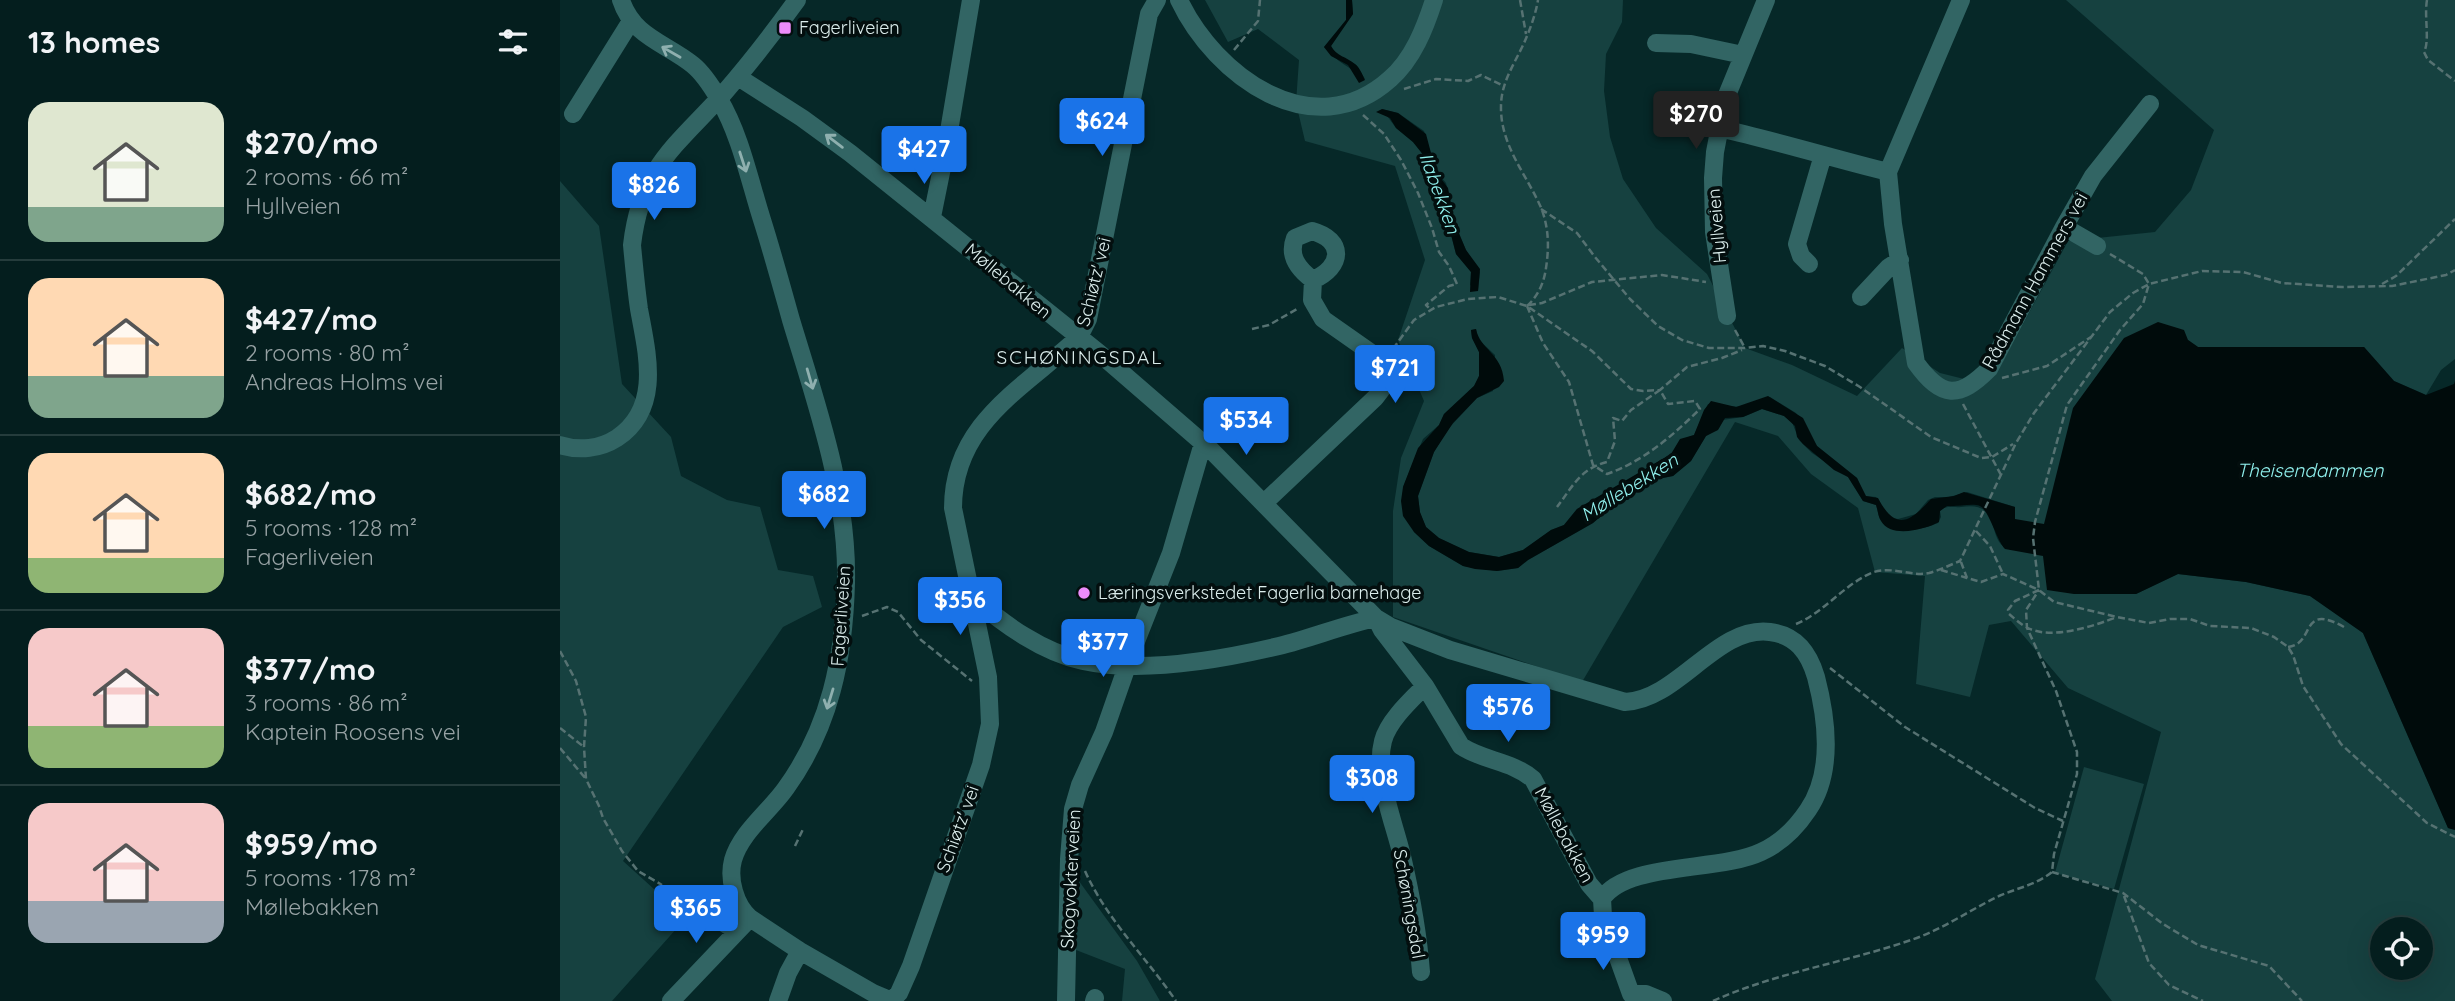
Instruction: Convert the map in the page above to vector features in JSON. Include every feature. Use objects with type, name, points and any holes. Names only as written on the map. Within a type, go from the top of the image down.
[{"type":"street","points":[[621,0],[631,21],[653,42],[692,64],[719,98]]},
{"type":"street","points":[[560,445],[585,448],[610,442],[631,426],[644,405],[649,380],[632,245],[637,211],[648,182],[666,154],[738,77],[797,0]]},
{"type":"street","points":[[932,217],[971,0]]},
{"type":"street","name":"Schiøtz' vei","points":[[892,1001],[899,993],[911,966],[981,765],[990,724],[989,691],[973,598],[953,508],[953,490],[963,455],[991,413],[1079,337],[1088,319],[1149,14],[1157,0]]},
{"type":"street","points":[[1179,0],[1198,34],[1222,62],[1255,87],[1277,98],[1319,107],[1341,106],[1356,100],[1391,78],[1408,59],[1434,0]]},
{"type":"street","name":"Hyllveien","points":[[1727,316],[1714,232],[1713,178],[1719,128],[1726,100],[1766,0]]},
{"type":"street","points":[[1961,0],[1888,172],[1916,363],[1928,379],[1941,388],[1965,389]]},
{"type":"street","points":[[573,114],[631,21]]},
{"type":"street","points":[[1656,43],[1691,44],[1743,55]]},
{"type":"street","name":"Møllebakken","points":[[738,77],[802,117],[932,217],[1203,443],[1264,503],[1376,618],[1382,630],[1425,686],[1461,746],[1469,752],[1517,768],[1533,779],[1589,884],[1602,899],[1605,924],[1631,997],[1646,994],[1663,1001]]},
{"type":"street","name":"Fagerliveien","points":[[719,98],[732,125],[778,272],[835,475],[845,540],[845,616],[838,673],[818,734],[785,790],[745,837],[735,854],[732,881],[738,901],[750,918]]},
{"type":"street","name":"Rådmann Hammers vei","points":[[1965,389],[1989,369],[2063,227],[2093,176],[2150,104]]},
{"type":"street","points":[[1719,128],[1787,143],[1888,172]]},
{"type":"street","points":[[1809,264],[1801,256],[1797,244],[1823,155]]},
{"type":"street","points":[[2063,227],[2097,246]]},
{"type":"street","points":[[1861,298],[1889,267],[1900,260]]},
{"type":"street","points":[[1264,503],[1386,386],[1387,368],[1380,359],[1323,320],[1312,300],[1313,280]]},
{"type":"street","name":"Skogvokterveien","points":[[1066,1001],[1069,859],[1073,809],[1171,553],[1203,443]]},
{"type":"street","points":[[973,598],[1022,635],[1051,650],[1082,661],[1129,666],[1195,661],[1279,646],[1376,618],[1391,627],[1450,649],[1625,702],[1641,701],[1729,643],[1753,632],[1771,632],[1791,638],[1805,652],[1816,680],[1824,723],[1825,762],[1821,788],[1797,827],[1759,854],[1738,861],[1629,878],[1611,888],[1602,899]]},
{"type":"street","name":"Schøningsdal","points":[[1421,972],[1410,891],[1381,762],[1383,740],[1389,728],[1425,686]]},
{"type":"street","points":[[677,894],[737,931]]},
{"type":"street","points":[[670,1001],[750,918],[800,951],[892,1001]]},
{"type":"street","points":[[779,1001],[788,973],[800,951]]},
{"type":"path","points":[[1222,62],[1258,21],[1260,0]]},
{"type":"path","points":[[1520,0],[1527,37]]},
{"type":"path","points":[[1527,306],[1536,298],[1541,287],[1549,248],[1547,227],[1508,142],[1502,122],[1501,105],[1504,86],[1527,37],[1538,0]]},
{"type":"path","points":[[2427,0],[2424,15],[2427,46],[2424,52],[2428,60],[2455,81]]},
{"type":"path","points":[[1391,78],[1402,89],[1436,79],[1468,81],[1481,75],[1504,86]]},
{"type":"path","points":[[1356,100],[1363,115],[1384,134],[1401,160],[1418,193],[1439,252],[1449,265],[1457,284],[1449,286],[1426,304],[1430,310]]},
{"type":"path","points":[[1541,209],[1577,233],[1614,280],[1658,326],[1682,340],[1709,348],[1763,346],[1825,366],[1931,437],[1981,458],[1992,457],[2016,443]]},
{"type":"path","points":[[2379,286],[2396,276],[2455,219]]},
{"type":"path","points":[[1713,1001],[1738,989],[1907,942],[2001,895],[2042,881],[2052,872],[2077,774],[2077,752],[2056,691],[2027,628],[2026,610],[2039,589],[2033,538],[2035,522],[2067,405],[2120,330],[2143,304],[2149,284],[2143,274],[2097,246]]},
{"type":"path","points":[[1796,624],[1812,617],[1841,593],[1877,571],[1928,573],[1961,561],[2016,443],[2034,413],[2110,312],[2149,284],[2202,271],[2243,272],[2282,283],[2342,287],[2392,286],[2446,275],[2455,270]]},
{"type":"path","points":[[1527,306],[1542,303],[1592,282],[1662,275],[1723,283]]},
{"type":"path","points":[[1387,368],[1394,346],[1414,320],[1430,310],[1468,299],[1499,298],[1527,306],[1592,351],[1631,389],[1660,390]]},
{"type":"path","points":[[1252,329],[1269,325],[1312,300]]},
{"type":"path","points":[[1527,306],[1543,343],[1569,382],[1593,465],[1607,474],[1629,466],[1674,434],[1699,409],[1695,401],[1668,404],[1660,390]]},
{"type":"path","points":[[1727,316],[1745,348]]},
{"type":"path","points":[[2001,475],[1965,389],[2047,366],[2093,335]]},
{"type":"path","points":[[1557,507],[1585,470],[1607,462],[1615,441],[1613,418],[1622,421],[1631,410],[1687,367],[1722,358],[1745,348]]},
{"type":"path","points":[[1976,531],[1990,546],[2003,574],[2039,589],[2054,602],[2149,623],[2190,619],[2210,626],[2250,628],[2274,638],[2288,647],[2303,686],[2341,744],[2427,823],[2455,837]]},
{"type":"path","points":[[1961,561],[1968,578]]},
{"type":"path","points":[[1938,569],[1981,582],[2003,574]]},
{"type":"path","points":[[2039,589],[2015,601],[2008,610],[2009,614],[2027,628],[2041,633],[2085,629],[2117,617]]},
{"type":"path","points":[[845,616],[851,614],[860,617],[887,607],[898,612],[921,640],[981,688],[989,691]]},
{"type":"path","points":[[2288,647],[2296,646],[2311,623],[2319,619],[2328,619],[2344,627]]},
{"type":"path","points":[[560,651],[576,681],[586,717],[586,779]]},
{"type":"path","points":[[1832,668],[1905,727],[2035,808],[2063,821]]},
{"type":"path","points":[[560,727],[584,747]]},
{"type":"path","points":[[560,748],[586,779],[603,818],[622,851],[638,871],[677,894]]},
{"type":"path","points":[[795,846],[804,827]]},
{"type":"path","points":[[1084,870],[1117,927],[1156,971],[1176,1001]]},
{"type":"path","points":[[2052,872],[2123,893],[2162,925],[2198,945],[2269,966],[2302,1001]]},
{"type":"path","points":[[2123,893],[2149,963],[2169,985],[2203,1001]]},
{"type":"shaded area","points":[[1205,0],[1346,0],[1346,20],[1324,47],[1365,79],[1356,65],[1335,53],[1331,46],[1353,14],[1352,0],[1623,0],[1622,22],[1606,54],[1604,91],[1610,137],[1623,179],[1656,228],[1707,274],[1745,348],[1792,365],[1857,396],[1902,348],[1940,373],[1972,381],[1996,374],[2068,241],[2155,232],[2191,190],[2214,130],[2066,0],[2455,0],[2455,359],[2441,370],[2426,395],[2394,381],[2364,347],[2198,347],[2188,340],[2043,556],[2136,594],[2178,574],[2246,582],[2310,596],[2363,633],[2448,828],[2455,830],[2455,1001],[2112,1001],[2095,979],[2161,732],[2068,688],[2011,621],[1989,625],[1970,697],[1916,684],[1925,576],[1875,572],[1858,508],[1811,474],[1778,436],[1735,422],[1582,682],[1393,617],[1393,511],[1401,458],[1424,401],[1398,340],[1425,260],[1395,166],[1305,141],[1296,103],[1299,60],[1258,29],[1228,42]],"holes":[[[1382,109],[1398,113],[1424,131],[1436,171],[1446,183],[1455,224],[1466,250],[1480,272],[1478,291],[1470,285],[1471,272],[1456,254],[1440,192],[1428,173],[1425,157],[1413,142],[1396,128]],[[1476,329],[1478,339],[1495,355],[1493,391],[1477,398],[1447,430],[1434,452],[1418,496],[1420,513],[1426,527],[1439,538],[1469,552],[1499,557],[1523,550],[1551,530],[1564,525],[1577,509],[1671,454],[1683,440],[1694,435],[1708,404],[1740,407],[1770,397],[1796,413],[1817,446],[1857,478],[1865,496],[1876,497],[1889,517],[1898,519],[1916,514],[1928,500],[1967,492],[2015,507],[2015,550],[2005,548],[1999,542],[1990,517],[1984,510],[1975,507],[1945,508],[1940,511],[1938,523],[1923,528],[1897,530],[1890,527],[1883,523],[1876,505],[1863,501],[1848,477],[1812,453],[1799,440],[1792,422],[1784,416],[1762,409],[1743,417],[1722,420],[1719,428],[1706,436],[1691,461],[1673,476],[1636,486],[1593,523],[1518,568],[1497,571],[1463,566],[1429,546],[1414,532],[1403,487],[1423,439],[1439,425],[1444,414],[1474,386],[1479,376],[1479,352],[1471,330]]]},
{"type":"shaded area","points":[[560,181],[599,226],[622,384],[671,437],[681,476],[727,500],[760,507],[778,570],[813,576],[822,607],[783,627],[623,861],[686,918],[612,1001],[560,1001]]},
{"type":"shaded area","points":[[2084,767],[2144,784],[2114,889],[2055,873]]},
{"type":"shaded area","points":[[1076,877],[1137,961],[1160,1001],[1122,1001],[1125,969],[1076,950]]},
{"type":"water","points":[[1346,0],[1352,0],[1353,14],[1331,46],[1358,67],[1365,80],[1359,83],[1348,65],[1331,56],[1324,47],[1346,20]]},
{"type":"water","points":[[1382,109],[1398,113],[1426,134],[1436,172],[1448,188],[1455,224],[1466,250],[1480,269],[1478,291],[1470,292],[1471,272],[1456,254],[1440,192],[1430,177],[1425,157],[1413,142],[1396,128],[1390,118],[1376,112]]},
{"type":"water","name":"Theisendammen","points":[[2158,322],[2184,330],[2188,340],[2198,347],[2364,347],[2394,381],[2426,395],[2454,384],[2455,381],[2455,830],[2448,828],[2363,633],[2310,596],[2246,582],[2178,574],[2136,594],[2074,594],[2047,590],[2043,556],[2005,549],[1980,506],[1947,506],[1940,511],[1939,522],[1933,525],[1918,530],[1892,530],[1879,518],[1876,505],[1863,501],[1848,477],[1834,470],[1803,444],[1797,437],[1795,426],[1784,416],[1762,409],[1743,417],[1725,418],[1718,430],[1706,436],[1691,461],[1673,476],[1636,486],[1593,523],[1518,568],[1497,571],[1463,566],[1429,546],[1414,532],[1403,516],[1403,487],[1418,448],[1439,425],[1444,414],[1474,386],[1479,376],[1479,352],[1471,330],[1476,329],[1478,336],[1499,364],[1504,381],[1499,387],[1477,398],[1453,423],[1434,452],[1418,496],[1426,527],[1439,538],[1469,552],[1499,557],[1523,550],[1551,530],[1564,525],[1577,509],[1671,454],[1680,439],[1694,435],[1704,410],[1711,401],[1736,407],[1768,396],[1803,418],[1817,446],[1857,478],[1866,496],[1878,498],[1891,516],[1897,519],[1910,518],[1931,499],[1964,492],[2015,507],[2015,519],[2044,524],[2073,408],[2124,338]]},
{"type":"place","name":"Fagerliveien","points":[[785,28]]},
{"type":"place","name":"Læringsverkstedet Fagerlia barnehage","points":[[1084,593]]},
{"type":"district","name":"SCHØNINGSDAL","points":[[1080,357]]},
{"type":"water label","name":"Ilabekken","points":[[1440,193]]},
{"type":"water label","name":"Møllebekken","points":[[1629,487]]}]
